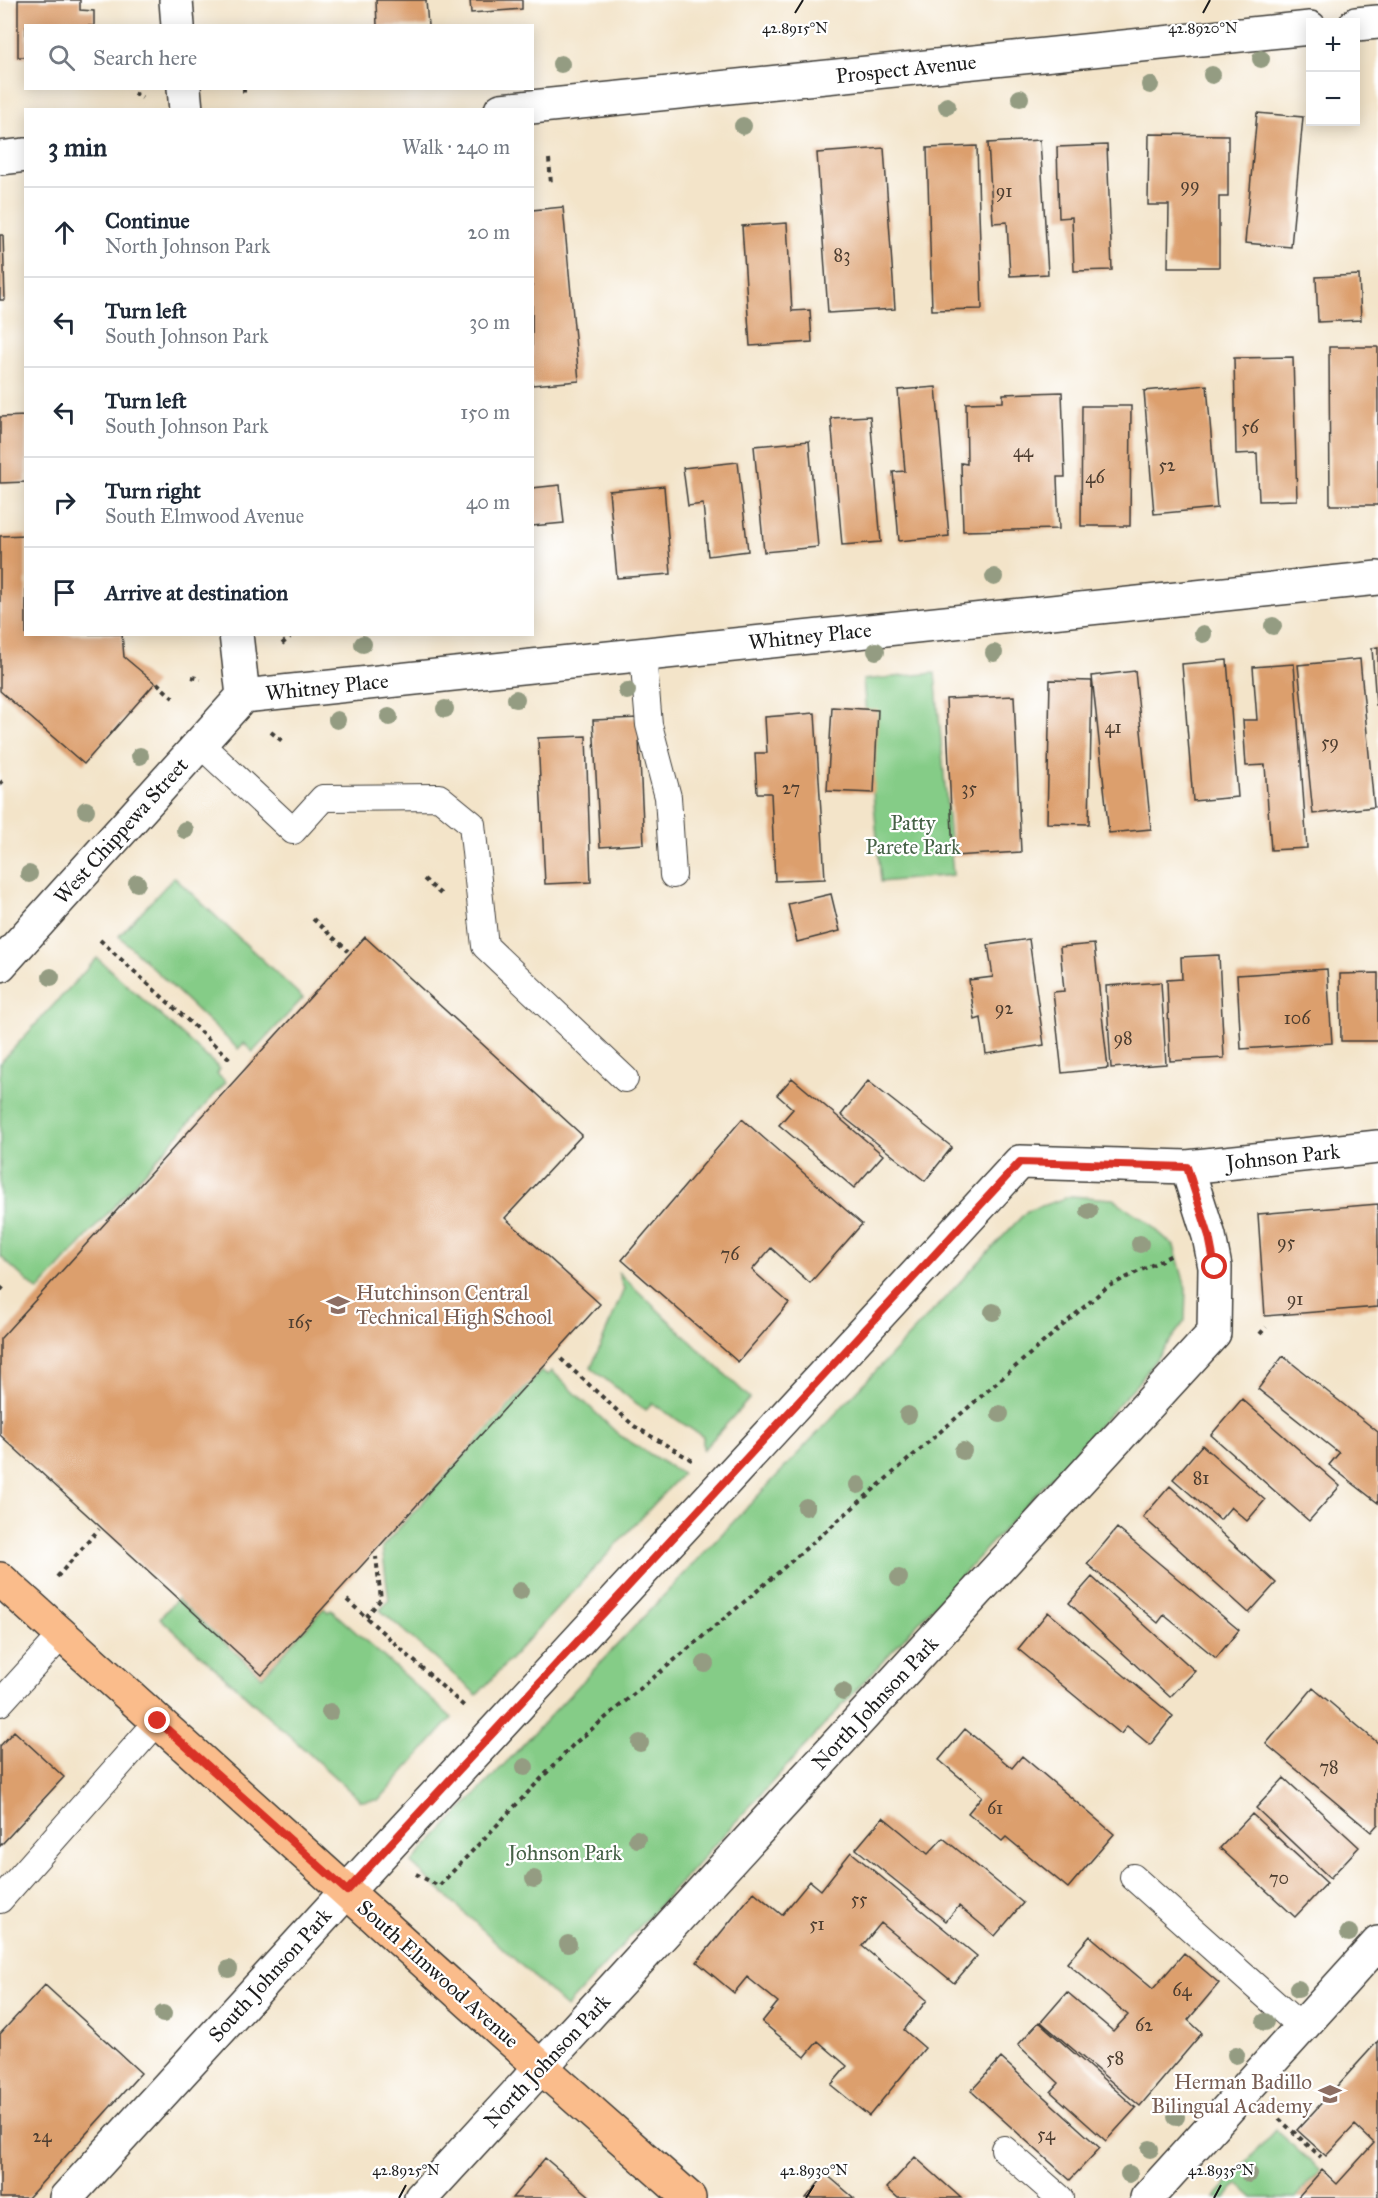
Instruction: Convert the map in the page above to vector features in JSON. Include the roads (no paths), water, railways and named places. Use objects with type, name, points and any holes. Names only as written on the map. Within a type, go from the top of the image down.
[{"type":"main road","name":"South Elmwood Avenue","points":[[0,1579],[689,2198]]},
{"type":"street","points":[[176,0],[178,24]]},
{"type":"street","points":[[1360,24],[1378,22]]},
{"type":"street","name":"Prospect Avenue","points":[[521,108],[1306,29]]},
{"type":"street","points":[[184,90],[186,108]]},
{"type":"street","points":[[0,158],[24,155]]},
{"type":"street","name":"Whitney Place","points":[[243,696],[1378,578]]},
{"type":"street","points":[[236,636],[243,696]]},
{"type":"street","name":"West Chippewa Street","points":[[0,965],[243,696]]},
{"type":"street","name":"Johnson Park","points":[[1187,1167],[1378,1147]]},
{"type":"street","name":"South Johnson Park","points":[[66,2198],[1020,1162],[1187,1167]]},
{"type":"street","name":"North Johnson Park","points":[[421,2198],[1214,1333],[1215,1267],[1209,1236],[1187,1167]]},
{"type":"street","points":[[1147,2198],[1378,1943]]},
{"type":"lane","points":[[643,654],[649,725],[668,797],[673,875]]},
{"type":"lane","points":[[200,744],[293,831],[323,798],[439,796],[472,824],[485,946],[625,1079]]},
{"type":"lane","points":[[0,1703],[62,1635]]},
{"type":"lane","points":[[0,1900],[158,1721]]},
{"type":"lane","points":[[1133,1877],[1301,2027]]},
{"type":"lane","points":[[1004,2149],[1060,2198]]},
{"type":"place","name":"Hutchinson Central Technical High School","points":[[338,1305]]},
{"type":"place","name":"Herman Badillo Bilingual Academy","points":[[1330,2094]]},
{"type":"park label","name":"Patty Parete Park","points":[[913,835]]}]
